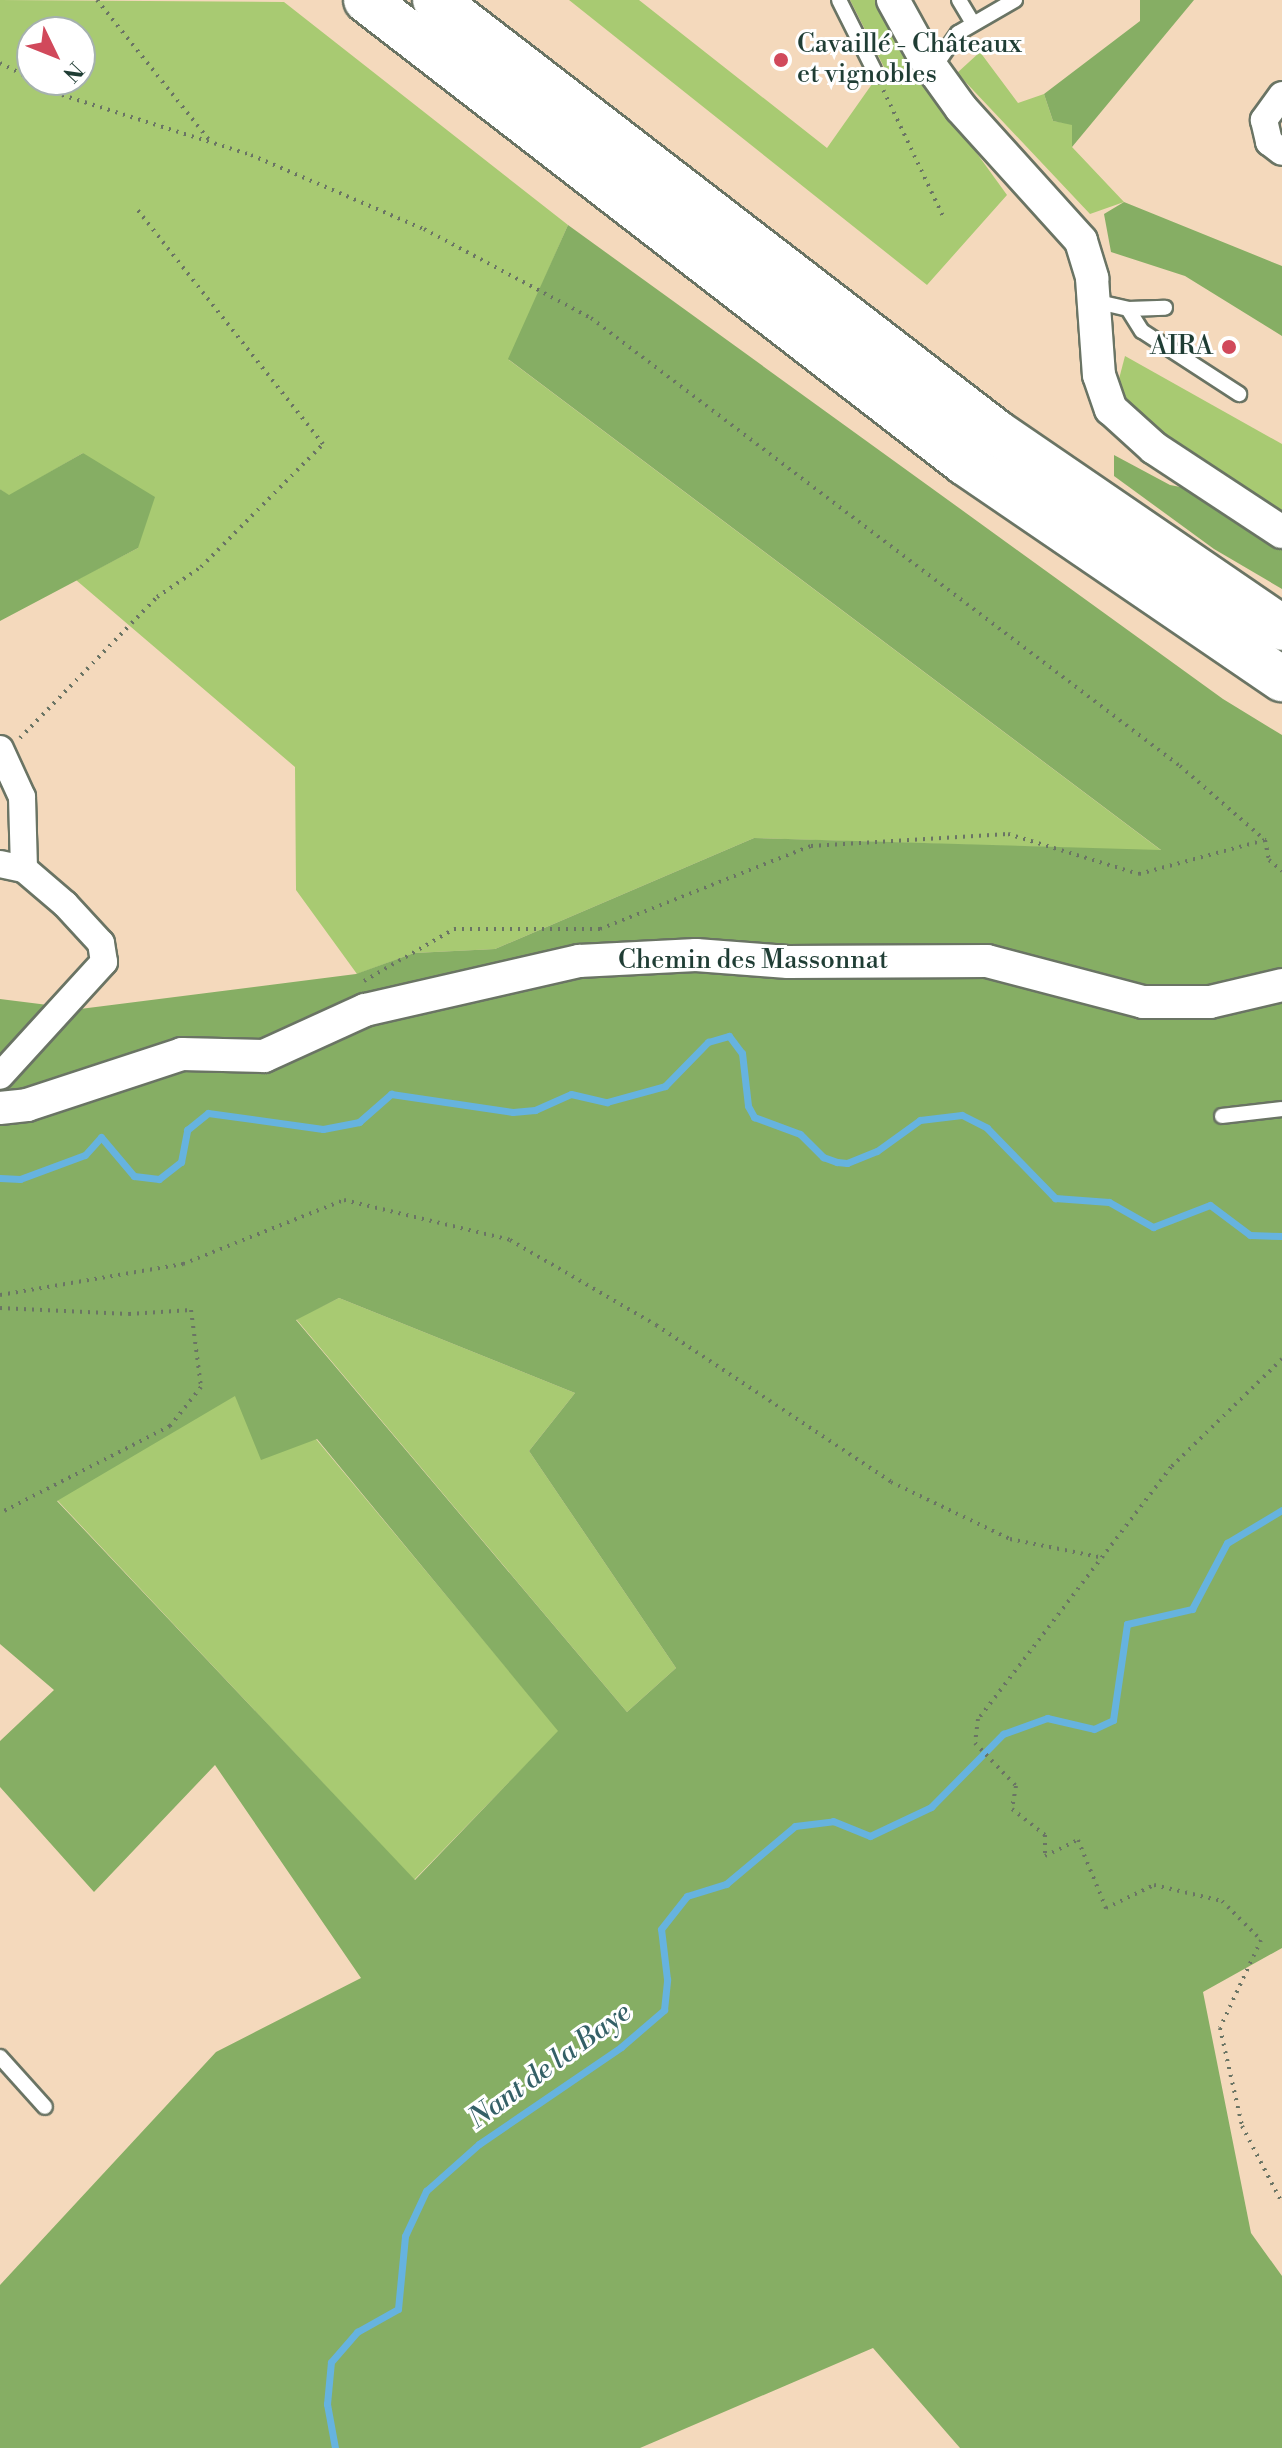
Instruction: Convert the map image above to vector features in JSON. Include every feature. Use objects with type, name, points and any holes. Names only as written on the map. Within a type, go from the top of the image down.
[{"type":"highway","points":[[366,0],[965,463],[1282,679]]},
{"type":"highway","points":[[435,0],[907,366],[1282,628]]},
{"type":"street","points":[[893,0],[933,69],[990,142],[1071,226],[1088,258],[1099,375],[1111,409],[1154,448],[1282,532]]},
{"type":"street","points":[[1282,95],[1264,120],[1269,142],[1282,152]]},
{"type":"street","points":[[0,1076],[104,962],[101,943],[12,866],[22,797],[2,752]]},
{"type":"street","name":"Chemin des Massonnat","points":[[0,1108],[27,1105],[182,1054],[264,1056],[365,1010],[579,961],[696,955],[788,962],[987,961],[1143,1002],[1210,1002],[1282,985]]},
{"type":"lane","points":[[839,0],[874,70]]},
{"type":"lane","points":[[959,0],[973,23]]},
{"type":"lane","points":[[933,69],[958,33],[1015,0]]},
{"type":"lane","points":[[1094,301],[1128,309],[1165,308]]},
{"type":"lane","points":[[1128,309],[1142,331],[1239,394]]},
{"type":"lane","points":[[1222,1116],[1282,1109]]},
{"type":"lane","points":[[0,2057],[45,2107]]},
{"type":"path","points":[[97,0],[210,141]]},
{"type":"path","points":[[874,70],[943,216]]},
{"type":"path","points":[[65,96],[210,141],[424,229],[591,318],[1180,766],[1265,840],[1269,860],[1282,871]]},
{"type":"path","points":[[2,752],[157,597],[201,567],[323,444],[136,208]]},
{"type":"path","points":[[355,991],[454,929],[600,929],[811,846],[1008,834],[1139,874],[1265,840]]},
{"type":"path","points":[[0,1295],[183,1264],[344,1200],[360,1203],[510,1240],[656,1325],[891,1482],[1010,1539],[1104,1558]]},
{"type":"path","points":[[0,1308],[129,1314],[191,1310],[201,1387],[170,1426],[0,1513]]},
{"type":"path","points":[[1282,1359],[1171,1467],[978,1719],[975,1743],[1016,1786],[1012,1809],[1045,1835],[1045,1856],[1078,1840],[1106,1908],[1154,1885],[1222,1901],[1261,1940],[1230,2000],[1220,2028],[1242,2126],[1282,2203]]},
{"type":"green space","points":[[0,0],[284,2],[568,225],[509,360],[1162,851],[754,838],[495,949],[414,953],[357,974],[296,890],[295,767],[76,580],[138,548],[83,453],[9,496],[0,489]]},
{"type":"green space","points":[[569,0],[639,0],[827,148],[884,67],[850,0],[878,0],[926,83],[1007,195],[927,285]]},
{"type":"green space","points":[[1140,0],[1194,0],[1072,147],[1072,125],[1053,121],[1044,94],[1140,21]]},
{"type":"green space","points":[[980,52],[1018,103],[1044,94],[1053,121],[1072,124],[1072,147],[1124,202],[1090,214],[957,73]]},
{"type":"green space","points":[[1124,202],[1282,266],[1282,336],[1185,276],[1111,252],[1104,214]]},
{"type":"green space","points":[[568,225],[1223,699],[1282,735],[1282,1948],[1203,1992],[1251,2233],[1282,2276],[1282,2448],[960,2448],[873,2348],[640,2448],[0,2448],[0,2285],[216,2052],[361,1978],[215,1765],[94,1892],[0,1787],[0,1741],[54,1690],[0,1644],[0,999],[80,1009],[356,974],[414,953],[495,949],[754,838],[1161,850],[508,359]],"holes":[[[339,1298],[575,1393],[529,1451],[676,1668],[627,1712],[296,1320]],[[235,1396],[261,1460],[317,1439],[558,1731],[415,1880],[57,1501]]]},
{"type":"green space","points":[[1125,356],[1282,444],[1282,517],[1149,428],[1114,398]]},
{"type":"green space","points":[[83,453],[155,497],[138,548],[0,621],[0,489],[9,495]]},
{"type":"green space","points":[[1114,455],[1170,485],[1211,493],[1282,529],[1282,589],[1214,549],[1114,476]]},
{"type":"green space","points":[[339,1298],[575,1393],[529,1451],[676,1668],[627,1712],[296,1319]]},
{"type":"green space","points":[[235,1395],[316,1439],[559,1731],[414,1880],[57,1500]]},
{"type":"waterway","points":[[0,1178],[20,1179],[85,1155],[101,1137],[134,1176],[159,1179],[181,1162],[187,1130],[208,1113],[323,1129],[359,1122],[391,1094],[513,1112],[535,1110],[571,1094],[607,1102],[665,1086],[708,1042],[729,1036],[742,1053],[748,1106],[754,1117],[800,1134],[823,1157],[847,1163],[877,1151],[920,1120],[962,1115],[987,1128],[1055,1198],[1109,1202],[1153,1227],[1210,1205],[1250,1235],[1282,1236]]},
{"type":"waterway","name":"Nant de la Baye","points":[[335,2448],[327,2404],[331,2362],[357,2332],[398,2309],[405,2236],[426,2191],[479,2144],[621,2047],[664,2010],[667,1979],[661,1929],[687,1896],[726,1884],[795,1826],[833,1821],[870,1836],[931,1807],[1003,1734],[1047,1718],[1094,1729],[1113,1720],[1127,1624],[1192,1609],[1227,1543],[1282,1510]]},
{"type":"place","name":"Cavaillé - Châteaux et vignobles","points":[[781,60]]},
{"type":"place","name":"AIRA","points":[[1229,347]]}]
